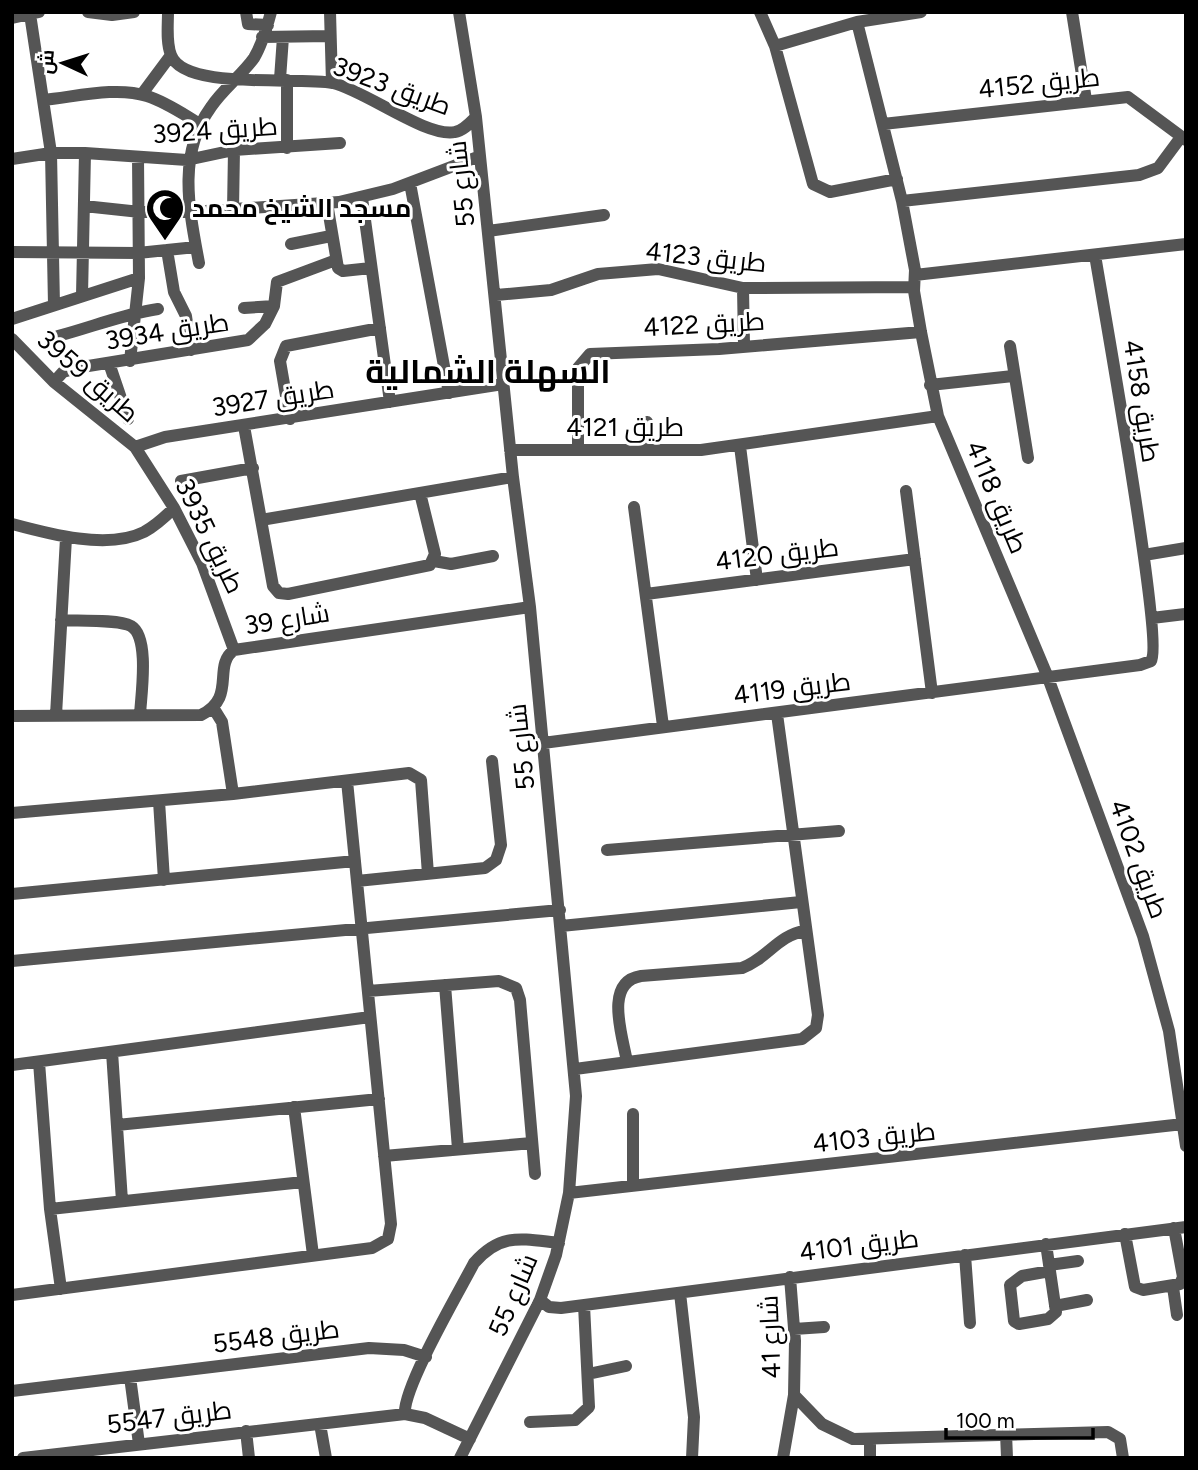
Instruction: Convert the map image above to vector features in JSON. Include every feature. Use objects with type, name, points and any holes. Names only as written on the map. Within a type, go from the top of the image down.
[{"type":"street","points":[[88,12],[112,15],[134,12]]},
{"type":"street","points":[[142,94],[171,55],[168,12]]},
{"type":"street","points":[[246,12],[248,24],[267,24],[283,37],[330,36]]},
{"type":"street","points":[[330,12],[332,83]]},
{"type":"street","name":"شارع 55","points":[[459,12],[476,117],[496,295],[510,450],[530,607],[575,1069],[569,1193],[559,1242],[540,1300],[465,1448]]},
{"type":"street","points":[[760,12],[775,46],[813,184],[830,191],[897,179]]},
{"type":"street","points":[[775,46],[857,22],[921,12]]},
{"type":"street","points":[[1072,12],[1086,100]]},
{"type":"street","points":[[12,18],[34,13],[51,153],[54,305]]},
{"type":"street","points":[[857,22],[902,201],[921,332]]},
{"type":"street","points":[[199,263],[187,160],[200,124],[253,59],[267,24]]},
{"type":"street","points":[[283,37],[287,148]]},
{"type":"street","name":"طريق 3923","points":[[171,55],[185,71],[234,79],[332,83],[379,101],[433,130],[456,132],[476,117]]},
{"type":"street","points":[[43,100],[104,94],[142,94],[170,106],[200,124]]},
{"type":"street","name":"طريق 4152","points":[[883,124],[1128,97],[1184,139]]},
{"type":"street","points":[[902,201],[1139,175],[1158,169],[1184,139]]},
{"type":"street","name":"طريق 3924","points":[[12,159],[51,153],[85,153],[187,160],[234,150],[340,143]]},
{"type":"street","points":[[233,210],[234,150]]},
{"type":"street","points":[[82,296],[85,153]]},
{"type":"street","points":[[84,206],[140,212],[191,212],[327,203],[362,198],[480,156]]},
{"type":"street","points":[[130,361],[138,312],[138,158]]},
{"type":"street","points":[[410,183],[449,393]]},
{"type":"street","points":[[362,198],[390,402]]},
{"type":"street","points":[[327,203],[336,260],[343,271],[372,268]]},
{"type":"street","points":[[488,231],[604,215]]},
{"type":"street","points":[[291,244],[331,236]]},
{"type":"street","name":"طريق 4123","points":[[496,295],[551,290],[598,274],[658,269],[743,288],[915,281],[1186,244]]},
{"type":"street","points":[[12,252],[138,253],[196,247]]},
{"type":"street","points":[[167,250],[174,292],[186,316],[191,350]]},
{"type":"street","name":"طريق 4158","points":[[1047,675],[1146,664],[1155,657],[1144,555],[1095,256]]},
{"type":"street","name":"طريق 3934","points":[[54,382],[67,370],[248,340],[260,331],[274,306],[277,282],[336,260]]},
{"type":"street","points":[[12,319],[139,278]]},
{"type":"street","points":[[743,288],[744,345]]},
{"type":"street","points":[[244,308],[274,306]]},
{"type":"street","points":[[58,336],[138,312],[158,309]]},
{"type":"street","points":[[290,419],[280,361],[286,346],[380,328]]},
{"type":"street","name":"طريق 4122","points":[[578,450],[578,368],[586,356],[594,352],[719,349],[921,332]]},
{"type":"street","name":"طريق 4118","points":[[921,332],[938,415],[1047,675]]},
{"type":"street","name":"طريق 3959","points":[[12,339],[54,382],[135,447]]},
{"type":"street","points":[[1010,346],[1028,458]]},
{"type":"street","points":[[109,363],[128,419]]},
{"type":"street","points":[[930,385],[1013,376]]},
{"type":"street","name":"طريق 3927","points":[[135,447],[165,437],[503,384]]},
{"type":"street","name":"طريق 4121","points":[[510,450],[645,450],[740,446],[938,415]]},
{"type":"street","points":[[645,450],[647,422]]},
{"type":"street","points":[[244,426],[273,586],[282,594],[425,568],[434,561],[451,564],[493,556]]},
{"type":"street","points":[[740,446],[757,580]]},
{"type":"street","name":"طريق 3935","points":[[135,447],[174,508],[211,584],[234,650]]},
{"type":"street","points":[[181,481],[253,468]]},
{"type":"street","points":[[261,520],[513,477]]},
{"type":"street","points":[[906,491],[932,693]]},
{"type":"street","points":[[420,493],[434,561]]},
{"type":"street","points":[[634,507],[663,726]]},
{"type":"street","points":[[12,524],[66,538],[131,537],[152,527],[174,508]]},
{"type":"street","points":[[56,716],[66,538]]},
{"type":"street","points":[[1144,555],[1186,548]]},
{"type":"street","name":"طريق 4120","points":[[646,594],[915,559]]},
{"type":"street","name":"شارع 39","points":[[214,709],[220,700],[226,659],[234,650],[530,607]]},
{"type":"street","points":[[1152,618],[1185,614]]},
{"type":"street","points":[[61,620],[125,624],[137,631],[143,644],[140,715]]},
{"type":"street","name":"طريق 4119","points":[[543,743],[663,726],[777,714],[1047,675]]},
{"type":"street","name":"طريق 4102","points":[[1047,675],[1143,936],[1169,1031],[1186,1146]]},
{"type":"street","points":[[12,716],[201,715],[214,709],[222,722],[233,794]]},
{"type":"street","points":[[575,1069],[808,1037],[818,1021],[777,714]]},
{"type":"street","points":[[357,881],[485,868],[499,855],[501,845],[492,761]]},
{"type":"street","points":[[12,813],[159,802],[410,774],[419,778],[428,874]]},
{"type":"street","points":[[12,1294],[376,1247],[387,1239],[391,1224],[347,781]]},
{"type":"street","points":[[159,802],[164,880]]},
{"type":"street","points":[[607,850],[839,831]]},
{"type":"street","points":[[12,894],[355,861]]},
{"type":"street","points":[[561,926],[801,902]]},
{"type":"street","points":[[12,961],[559,910]]},
{"type":"street","points":[[627,1062],[618,1002],[620,991],[626,982],[641,976],[743,968],[755,962],[787,935],[805,931]]},
{"type":"street","points":[[368,991],[504,981],[518,992],[535,1174]]},
{"type":"street","points":[[445,985],[458,1149]]},
{"type":"street","points":[[12,1065],[370,1017]]},
{"type":"street","points":[[112,1052],[122,1201]]},
{"type":"street","points":[[39,1062],[50,1209],[61,1289]]},
{"type":"street","points":[[117,1125],[379,1099]]},
{"type":"street","points":[[294,1107],[313,1255]]},
{"type":"street","points":[[633,1114],[633,1185]]},
{"type":"street","name":"طريق 4103","points":[[569,1193],[1183,1124]]},
{"type":"street","points":[[384,1156],[532,1143]]},
{"type":"street","points":[[50,1209],[303,1182]]},
{"type":"street","points":[[1125,1234],[1135,1287],[1173,1287],[1181,1284],[1183,1277],[1180,1227]]},
{"type":"street","name":"طريق 4101","points":[[540,1300],[550,1307],[584,1305],[1180,1227]]},
{"type":"street","points":[[405,1414],[405,1403],[426,1357],[474,1263],[494,1243],[509,1240],[559,1242]]},
{"type":"street","points":[[1046,1244],[1050,1268],[1056,1312],[1048,1319],[1019,1324],[1014,1321],[1010,1284],[1022,1276],[1050,1268],[1078,1261]]},
{"type":"street","points":[[965,1255],[970,1323]]},
{"type":"street","name":"شارع 41","points":[[783,1458],[794,1395],[794,1329],[790,1278]]},
{"type":"street","points":[[1173,1287],[1177,1315]]},
{"type":"street","points":[[680,1293],[694,1417],[692,1458]]},
{"type":"street","points":[[1055,1306],[1087,1300]]},
{"type":"street","points":[[530,1422],[575,1420],[584,1415],[590,1402],[584,1305]]},
{"type":"street","points":[[794,1329],[824,1327]]},
{"type":"street","name":"طريق 5548","points":[[12,1391],[384,1347],[426,1357]]},
{"type":"street","points":[[587,1374],[626,1367]]},
{"type":"street","points":[[130,1377],[139,1444]]},
{"type":"street","name":"شارع 41","points":[[794,1395],[807,1412],[830,1429],[853,1439],[1104,1432],[1119,1439],[1123,1458]]},
{"type":"street","name":"طريق 5547","points":[[23,1458],[405,1414],[418,1416],[442,1428],[465,1448]]},
{"type":"street","points":[[320,1424],[326,1458]]},
{"type":"street","points":[[246,1431],[249,1458]]},
{"type":"street","points":[[1006,1433],[1007,1458]]},
{"type":"street","points":[[870,1440],[870,1458]]},
{"type":"place","name":"مسجد الشيخ محمد","points":[[165,242]]},
{"type":"district","name":"السهلة الشمالية","points":[[488,371]]}]
